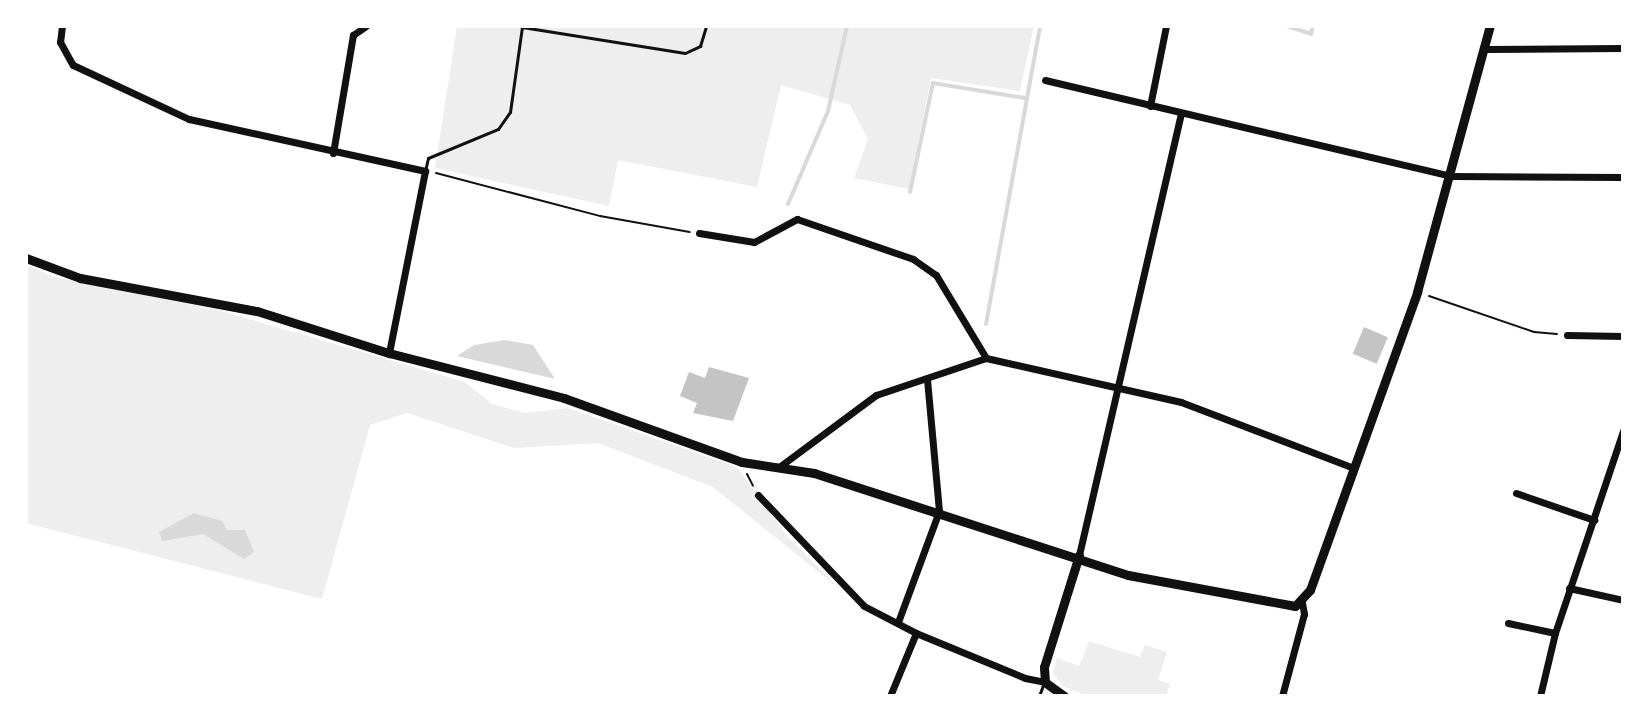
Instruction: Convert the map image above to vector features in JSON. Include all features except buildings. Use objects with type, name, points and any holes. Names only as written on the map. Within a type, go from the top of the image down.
[{"type":"street","points":[[62,26],[60,42],[73,65],[168,109],[221,128],[425,171],[389,353]]},
{"type":"street","points":[[346,26],[353,35]]},
{"type":"street","points":[[333,153],[353,35],[366,26]]},
{"type":"street","points":[[1150,106],[1166,26]]},
{"type":"street","points":[[1282,696],[1304,614],[1302,603],[1417,292],[1487,49],[1490,26]]},
{"type":"street","points":[[1487,49],[1623,48]]},
{"type":"street","points":[[1045,80],[1451,176],[1623,177]]},
{"type":"street","points":[[1045,682],[1044,667],[1079,555],[1121,385],[1181,113]]},
{"type":"street","points":[[699,233],[754,242],[797,219],[913,259],[936,275],[986,358]]},
{"type":"street","points":[[26,258],[80,278],[257,311],[389,353],[564,398],[742,462],[779,467],[939,511],[1162,583],[1284,606],[1302,603]]},
{"type":"street","points":[[1567,335],[1623,336]]},
{"type":"street","points":[[779,467],[876,395],[986,358],[1121,385],[1354,468]]},
{"type":"street","points":[[898,622],[939,511],[927,379]]},
{"type":"street","points":[[1540,696],[1569,588],[1623,431]]},
{"type":"street","points":[[1516,493],[1594,520]]},
{"type":"street","points":[[758,495],[864,606],[916,633],[1025,678],[1045,682],[1064,696]]},
{"type":"street","points":[[1569,588],[1623,600]]},
{"type":"street","points":[[1508,623],[1555,633]]},
{"type":"street","points":[[890,696],[916,633]]},
{"type":"lane","points":[[425,171],[428,158],[498,129],[510,112],[522,26],[685,53],[700,46],[706,26]]},
{"type":"lane","points":[[1039,696],[1045,682]]},
{"type":"path","points":[[425,171],[600,216],[699,233]]},
{"type":"path","points":[[1417,292],[1534,332],[1567,335]]},
{"type":"path","points":[[742,462],[758,495]]},
{"type":"shaded area","points":[[457,26],[1034,26],[1020,91],[931,78],[909,189],[854,178],[868,139],[850,105],[781,85],[757,187],[618,160],[609,206],[435,168]]},
{"type":"shaded area","points":[[26,265],[55,277],[218,310],[465,382],[492,404],[525,413],[568,408],[737,467],[787,536],[841,590],[713,487],[598,443],[514,448],[407,413],[370,425],[322,599],[26,523]]},
{"type":"shaded area","points":[[505,340],[533,345],[555,379],[457,356],[474,345]]},
{"type":"shaded area","points":[[194,513],[222,521],[227,530],[245,530],[254,552],[244,559],[203,534],[162,541],[159,532]]},
{"type":"shaded area","points":[[1089,641],[1140,657],[1145,645],[1167,652],[1158,680],[1170,684],[1166,696],[1087,696],[1063,686],[1053,674],[1057,658],[1079,666]]},
{"type":"waterway","points":[[788,204],[828,111],[847,26]]},
{"type":"waterway","points":[[986,324],[1040,26]]},
{"type":"waterway","points":[[1287,26],[1311,34],[1313,26]]},
{"type":"waterway","points":[[910,192],[933,83],[1025,98]]}]
